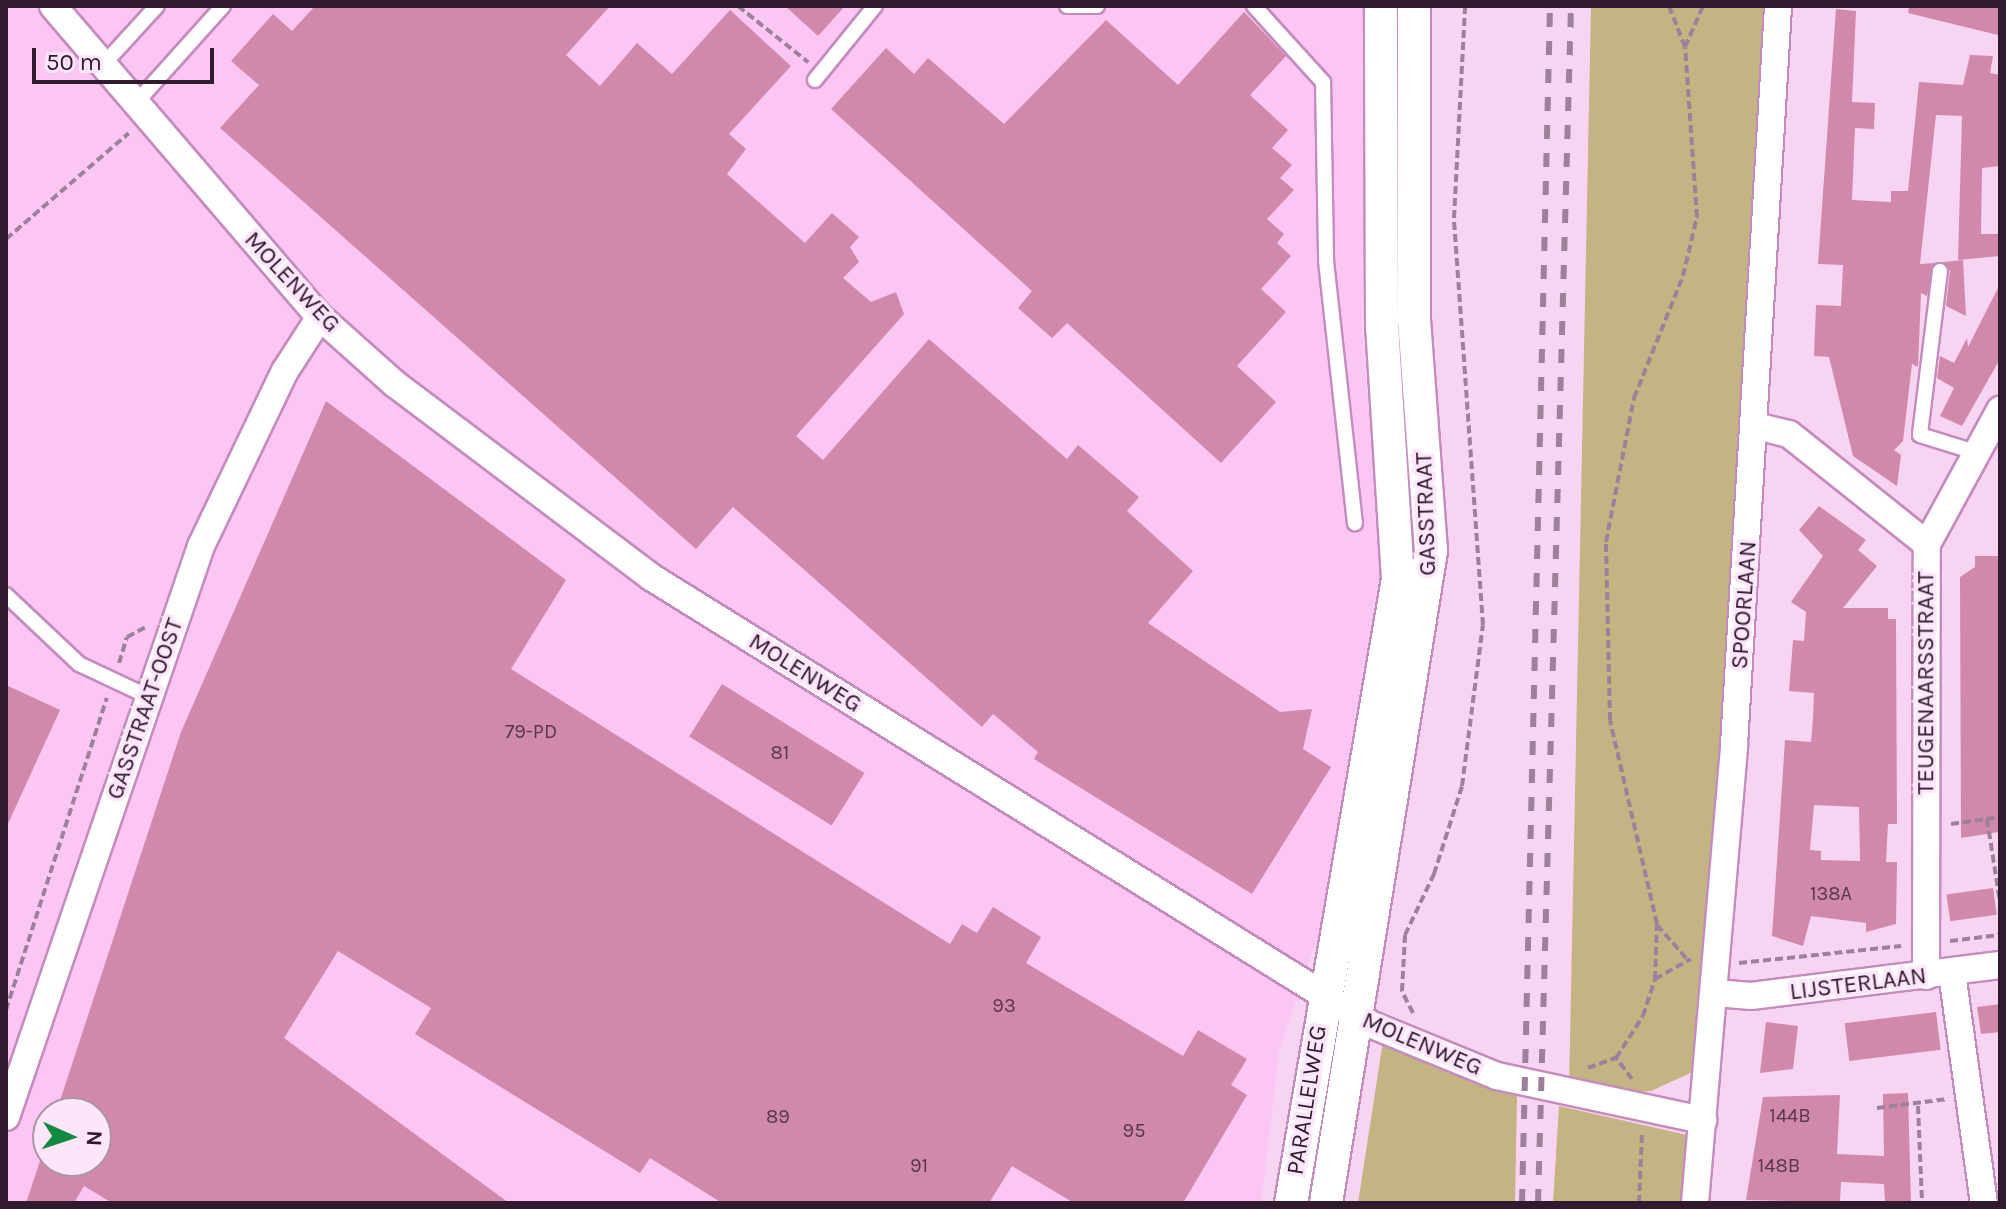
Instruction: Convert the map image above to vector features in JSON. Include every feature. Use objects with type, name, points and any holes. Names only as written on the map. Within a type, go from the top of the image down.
[{"type":"street","name":"MOLENWEG","points":[[53,6],[320,317],[395,384],[651,577],[1354,1015],[1497,1076],[1703,1120]]},
{"type":"street","name":"GASSTRAAT","points":[[1324,997],[1398,579],[1382,327],[1381,6]]},
{"type":"street","name":"GASSTRAAT","points":[[1354,1015],[1431,551],[1414,319],[1414,6]]},
{"type":"street","name":"SPOORLAAN","points":[[1695,1203],[1719,961],[1756,426],[1778,6]]},
{"type":"street","name":"GASSTRAAT-OOST","points":[[6,1117],[179,609],[215,516],[320,317]]},
{"type":"street","name":"TEUGENAARSSTRAAT","points":[[1984,1203],[1969,1093],[1939,974],[1926,943],[1927,544],[2000,410]]},
{"type":"street","points":[[1756,426],[1789,434],[1927,544]]},
{"type":"street","name":"LIJSTERLAAN","points":[[1716,993],[1751,996],[2000,965]]},
{"type":"street","name":"PARALLELWEG","points":[[1291,1203],[1324,997]]},
{"type":"street","name":"PARALLELWEG","points":[[1326,1203],[1354,1015]]},
{"type":"lane","points":[[102,66],[157,6]]},
{"type":"lane","points":[[141,111],[223,6]]},
{"type":"lane","points":[[818,76],[875,6]]},
{"type":"lane","points":[[1067,6],[1097,6]]},
{"type":"lane","points":[[1254,6],[1323,82],[1326,261],[1355,523]]},
{"type":"lane","points":[[1940,271],[1920,435],[1978,453]]},
{"type":"lane","points":[[6,595],[79,664],[112,683],[149,697]]},
{"type":"path","points":[[738,6],[818,76]]},
{"type":"path","points":[[1424,1024],[1402,991],[1405,935],[1434,874],[1462,786],[1483,625],[1454,218],[1465,6]]},
{"type":"path","points":[[1657,924],[1687,959],[1655,979],[1657,924],[1610,720],[1606,542],[1634,398],[1683,276],[1697,217],[1685,47],[1669,6]]},
{"type":"path","points":[[1685,47],[1703,6]]},
{"type":"path","points":[[6,239],[141,111]]},
{"type":"path","points":[[6,1010],[127,637],[179,609]]},
{"type":"path","points":[[1926,828],[2000,817]]},
{"type":"path","points":[[1987,819],[2000,902]]},
{"type":"path","name":"LIJSTERLAAN","points":[[1687,959],[1755,964],[2000,935]]},
{"type":"path","points":[[1583,1069],[1616,1058]]},
{"type":"path","points":[[1877,1108],[1918,1106],[1969,1093]]},
{"type":"path","points":[[1918,1106],[1922,1203]]},
{"type":"shaded area","points":[[6,6],[1365,6],[1362,328],[1381,565],[1319,932],[1279,1053],[1261,1203],[6,1203]]},
{"type":"shaded area","points":[[1591,6],[1775,6],[1699,1069],[1651,1091],[1610,1095],[1569,1090]]},
{"type":"shaded area","points":[[1383,1041],[1517,1096],[1515,1203],[1358,1203]]},
{"type":"shaded area","points":[[1559,1106],[1696,1137],[1690,1203],[1553,1203]]},
{"type":"building","points":[[315,6],[610,6],[566,55],[600,86],[637,43],[672,74],[730,10],[791,66],[729,134],[746,149],[727,174],[805,243],[832,213],[859,237],[850,247],[859,262],[843,278],[871,302],[896,292],[904,314],[796,436],[823,460],[929,339],[1067,459],[1078,445],[1139,497],[1127,511],[1193,571],[1148,623],[1280,712],[1312,709],[1303,749],[1331,767],[1252,894],[1034,759],[1038,752],[993,714],[982,727],[733,507],[696,549],[220,128],[259,85],[231,61],[273,14],[292,31]]},
{"type":"building","points":[[785,6],[845,6],[818,36]]},
{"type":"building","points":[[1909,6],[2000,6],[1998,35],[1908,13]]},
{"type":"building","points":[[1836,9],[1856,11],[1852,102],[1875,103],[1874,129],[1855,128],[1852,200],[1891,202],[1891,191],[1908,191],[1919,82],[1963,85],[1970,55],[1993,56],[1990,73],[2000,75],[2000,166],[1982,168],[1981,234],[2000,234],[2000,256],[1958,260],[1962,116],[1936,115],[1920,264],[1935,263],[1927,296],[1921,293],[1918,367],[1912,364],[1903,441],[1894,450],[1901,455],[1897,486],[1853,456],[1829,357],[1814,356],[1816,305],[1841,306],[1843,265],[1818,264]]},
{"type":"building","points":[[1244,12],[1286,56],[1250,95],[1288,130],[1272,148],[1292,165],[1280,178],[1294,190],[1267,219],[1284,234],[1277,243],[1291,256],[1261,289],[1286,312],[1237,366],[1276,402],[1221,463],[1067,323],[1052,338],[1018,308],[1032,291],[831,109],[886,48],[914,74],[928,58],[1004,124],[1106,20],[1178,85]]},
{"type":"building","points":[[1963,260],[1966,316],[1946,306],[1950,271],[1944,262]]},
{"type":"building","points":[[2000,284],[2000,359],[1962,426],[1940,416],[1954,388],[1937,378],[1940,356],[1954,363],[1967,338],[1968,347]]},
{"type":"building","points":[[326,401],[566,580],[511,669],[950,944],[962,924],[977,933],[993,907],[1041,937],[1026,963],[1183,1056],[1198,1030],[1247,1059],[1231,1085],[1247,1095],[1183,1203],[1074,1203],[1012,1166],[989,1203],[722,1203],[650,1158],[640,1173],[415,1034],[431,1008],[338,951],[284,1038],[509,1203],[112,1203],[84,1186],[74,1203],[26,1203],[35,1177],[112,1177],[112,1097],[61,1097],[181,732]]},
{"type":"building","points":[[1819,506],[1866,540],[1858,550],[1877,566],[1843,608],[1888,608],[1888,619],[1896,619],[1897,824],[1888,824],[1886,862],[1897,862],[1896,924],[1866,932],[1866,923],[1811,916],[1803,946],[1772,936],[1785,740],[1811,742],[1813,718],[1814,693],[1789,691],[1793,640],[1804,641],[1806,612],[1791,602],[1823,556],[1799,530]],"holes":[[[1814,805],[1859,807],[1860,861],[1821,860],[1821,851],[1810,850]]]},
{"type":"building","points":[[1975,556],[2000,556],[1999,832],[1961,838],[1960,577],[1975,567]]},
{"type":"building","points":[[722,684],[864,773],[832,826],[689,737]]},
{"type":"building","points":[[6,685],[60,710],[6,828]]},
{"type":"building","points":[[1993,888],[1997,915],[1950,921],[1946,895]]},
{"type":"building","points":[[2000,1004],[2000,1032],[1981,1034],[1977,1007]]},
{"type":"building","points":[[1936,1012],[1941,1050],[1849,1061],[1845,1023]]},
{"type":"building","points":[[1766,1022],[1798,1026],[1793,1069],[1760,1073]]},
{"type":"building","points":[[1908,1093],[1911,1203],[1885,1203],[1884,1184],[1841,1182],[1840,1202],[1746,1200],[1763,1097],[1840,1095],[1837,1154],[1884,1156],[1883,1094]]},
{"type":"railway","points":[[1522,1203],[1550,6]]},
{"type":"railway","points":[[1538,1203],[1571,6]]}]
